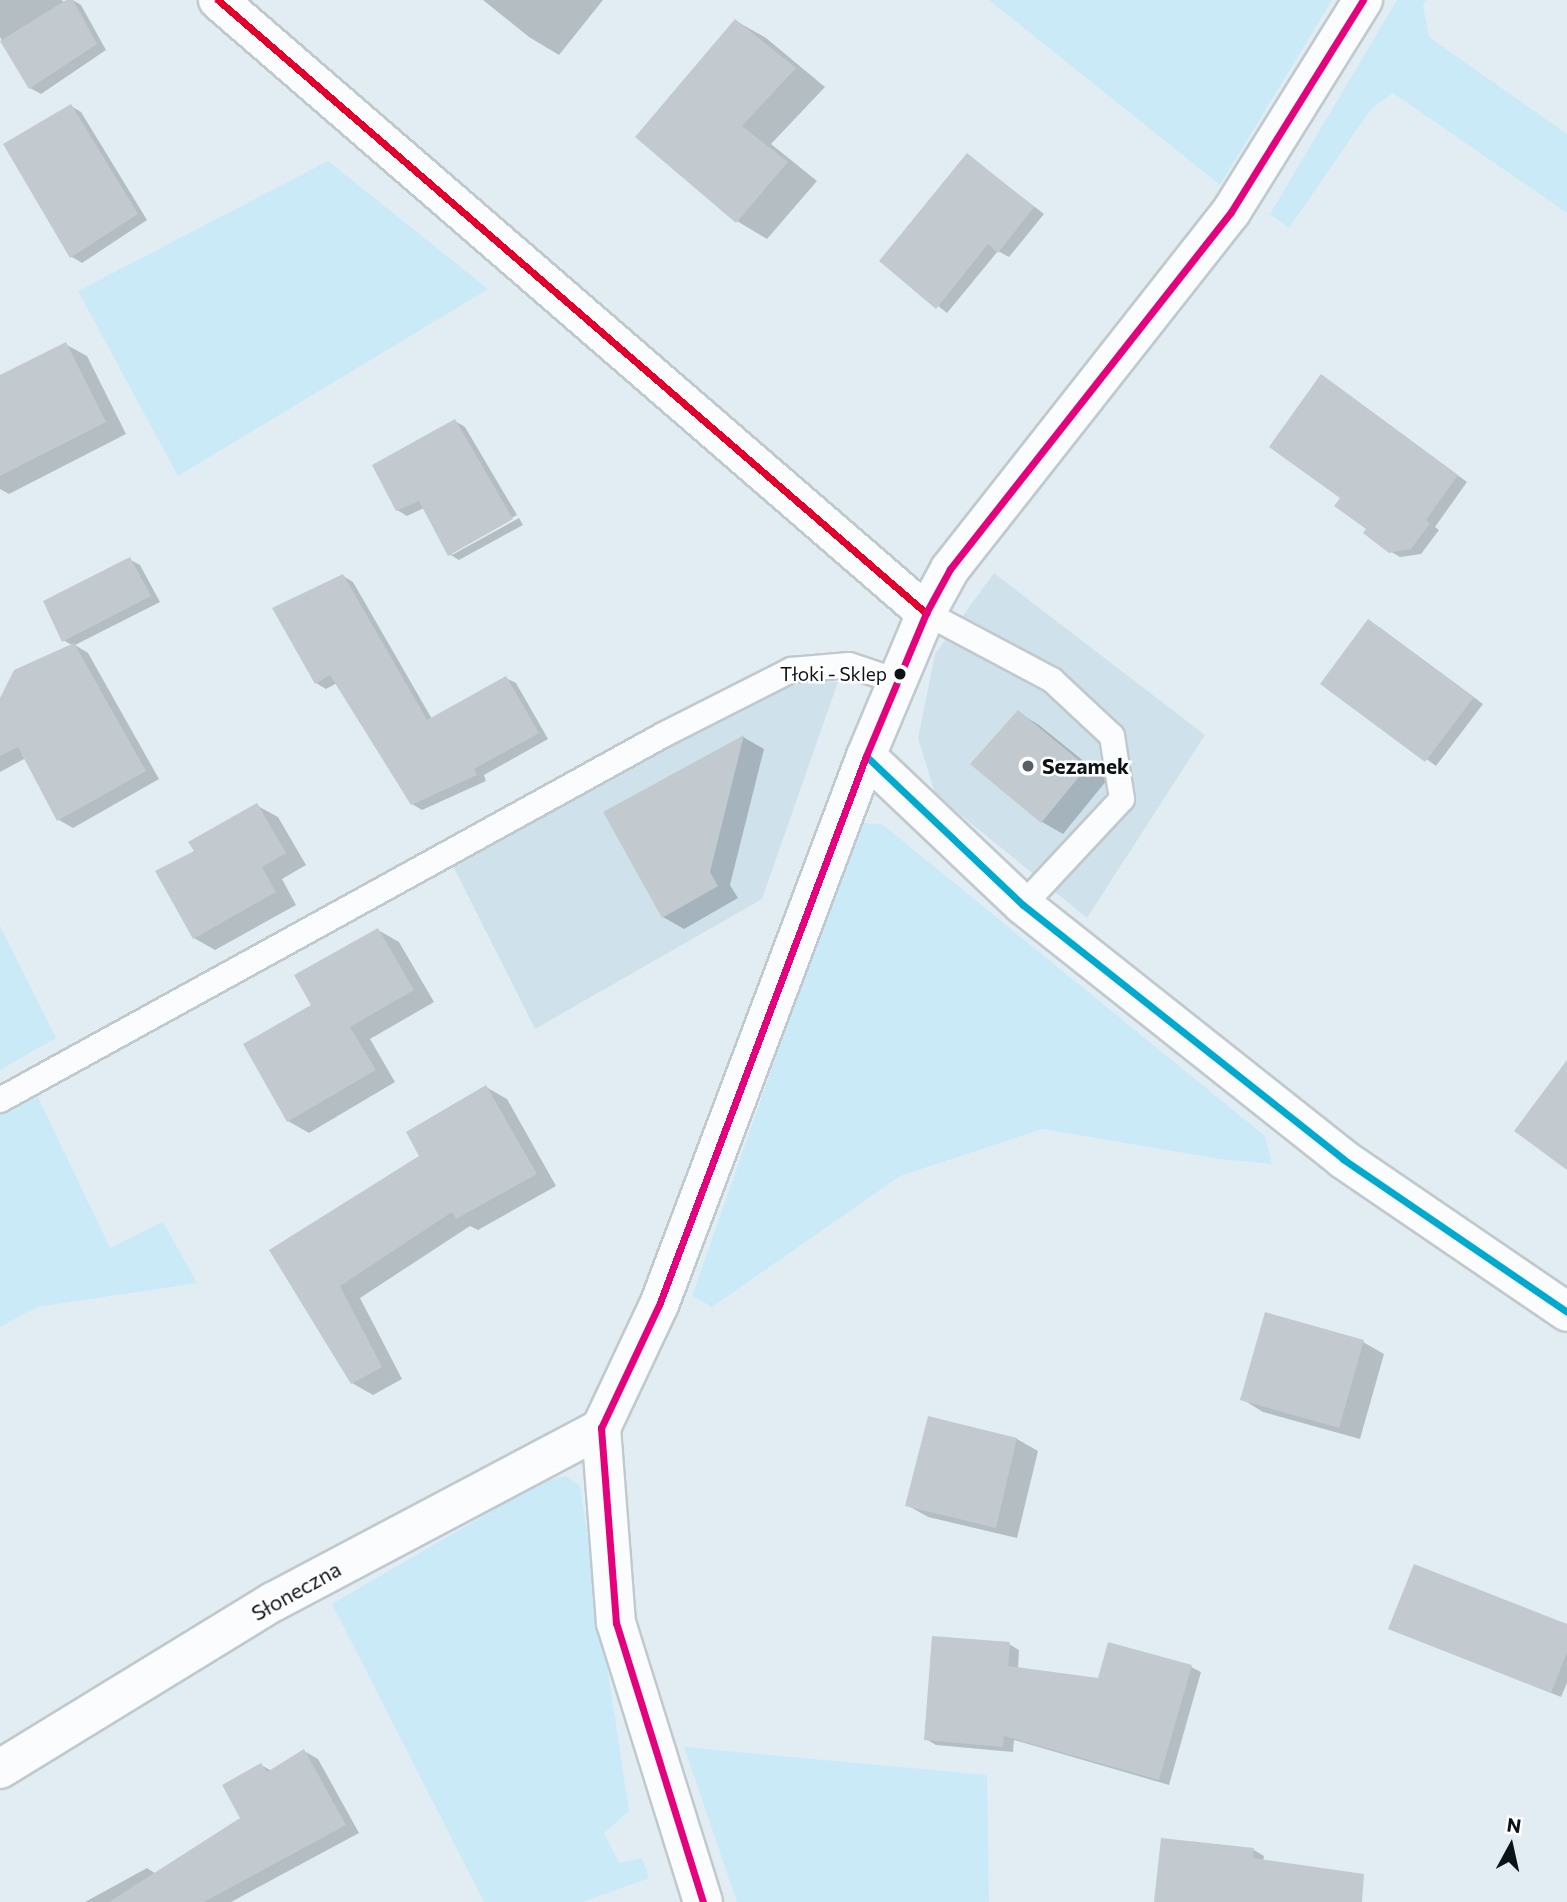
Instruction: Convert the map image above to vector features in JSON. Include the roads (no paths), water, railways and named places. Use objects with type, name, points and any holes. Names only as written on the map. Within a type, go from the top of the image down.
[{"type":"street","points":[[218,0],[926,613]]},
{"type":"street","points":[[703,1902],[616,1623],[601,1428],[659,1305],[866,755],[926,613],[950,569],[1231,212],[1363,0]]},
{"type":"street","points":[[866,755],[1023,905],[1343,1159],[1567,1312]]},
{"type":"street","name":"Słoneczna","points":[[0,1769],[274,1602],[601,1428]]},
{"type":"lane","points":[[926,613],[1052,680],[1111,736],[1122,799],[1023,905]]},
{"type":"lane","points":[[0,1100],[651,741],[791,670],[849,665],[897,681]]},
{"type":"place","name":"Tłoki - Sklep","points":[[900,674]]},
{"type":"place","name":"Sezamek","points":[[1028,766]]}]
